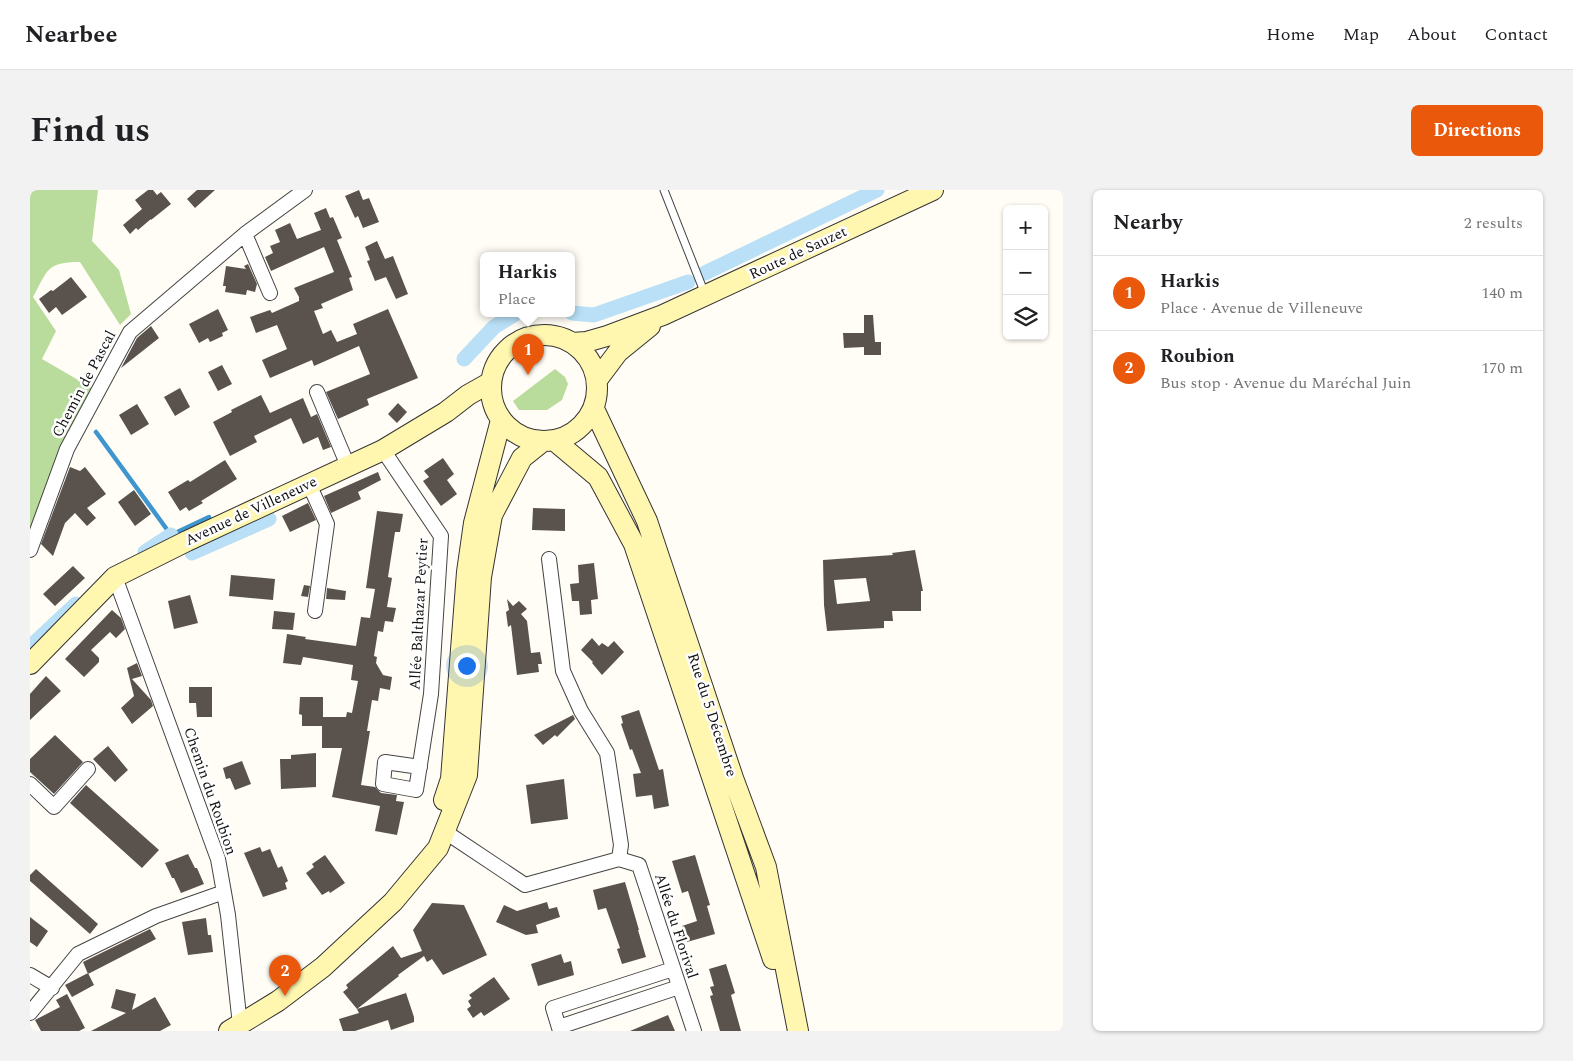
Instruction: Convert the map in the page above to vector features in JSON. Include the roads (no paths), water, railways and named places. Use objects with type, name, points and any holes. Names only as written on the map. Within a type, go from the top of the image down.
[{"type":"main road","name":"Route de Sauzet","points":[[572,343],[586,342],[607,336],[663,315],[932,190]]},
{"type":"main road","name":"Route de Sauzet","points":[[597,380],[618,352],[663,315]]},
{"type":"main road","points":[[235,1028],[278,1001],[323,967],[393,902],[438,848],[466,775],[481,577],[492,515],[522,458],[549,441],[571,434],[585,423],[594,409],[598,394],[593,365],[584,353],[572,343],[556,336],[538,335],[521,340],[506,350],[496,365],[491,382],[491,395],[494,408],[501,420],[512,431],[526,439],[549,441]]},
{"type":"main road","name":"Avenue de Villeneuve","points":[[30,664],[115,577],[186,541],[382,450],[446,412],[468,395],[491,382]]},
{"type":"main road","name":"Rue du 5 Décembre","points":[[594,409],[647,521],[733,778],[766,867],[798,1031]]},
{"type":"main road","points":[[393,902],[429,842],[452,779],[467,572],[474,523],[501,420]]},
{"type":"main road","name":"Rue du 5 Décembre","points":[[549,441],[598,477],[634,544],[798,1031]]},
{"type":"street","name":"Chemin de Pascal","points":[[30,550],[67,449],[130,332],[245,234],[305,190]]},
{"type":"street","points":[[245,234],[270,293]]},
{"type":"street","points":[[316,392],[348,466]]},
{"type":"street","name":"Allée Balthazar Peytier","points":[[382,450],[441,536],[431,694],[420,767]]},
{"type":"street","points":[[309,484],[327,524],[315,611]]},
{"type":"street","points":[[444,831],[525,885],[619,859],[621,845],[607,753],[581,711],[563,671],[549,559]]},
{"type":"street","name":"Chemin du Roubion","points":[[115,577],[218,859],[228,915],[235,1028]]},
{"type":"street","points":[[30,784],[54,807],[88,769]]},
{"type":"street","name":"Allée du Florival","points":[[619,859],[639,865],[694,1031]]},
{"type":"street","points":[[30,1013],[78,954],[156,916],[224,892]]},
{"type":"street","points":[[673,969],[553,1008],[559,1029],[679,987]]},
{"type":"street","points":[[30,975],[52,988]]},
{"type":"lane","points":[[664,190],[706,295]]},
{"type":"waterway","points":[[705,273],[877,190]]},
{"type":"waterway","points":[[575,313],[594,315],[688,282]]},
{"type":"waterway","points":[[464,359],[494,327],[510,317]]},
{"type":"waterway","points":[[96,432],[171,535],[209,517]]},
{"type":"waterway","points":[[192,553],[269,519]]},
{"type":"waterway","points":[[145,552],[171,535]]},
{"type":"waterway","points":[[30,647],[76,604]]},
{"type":"place","name":"Harkis","points":[[528,375]]},
{"type":"place","name":"Roubion","points":[[285,996]]}]
